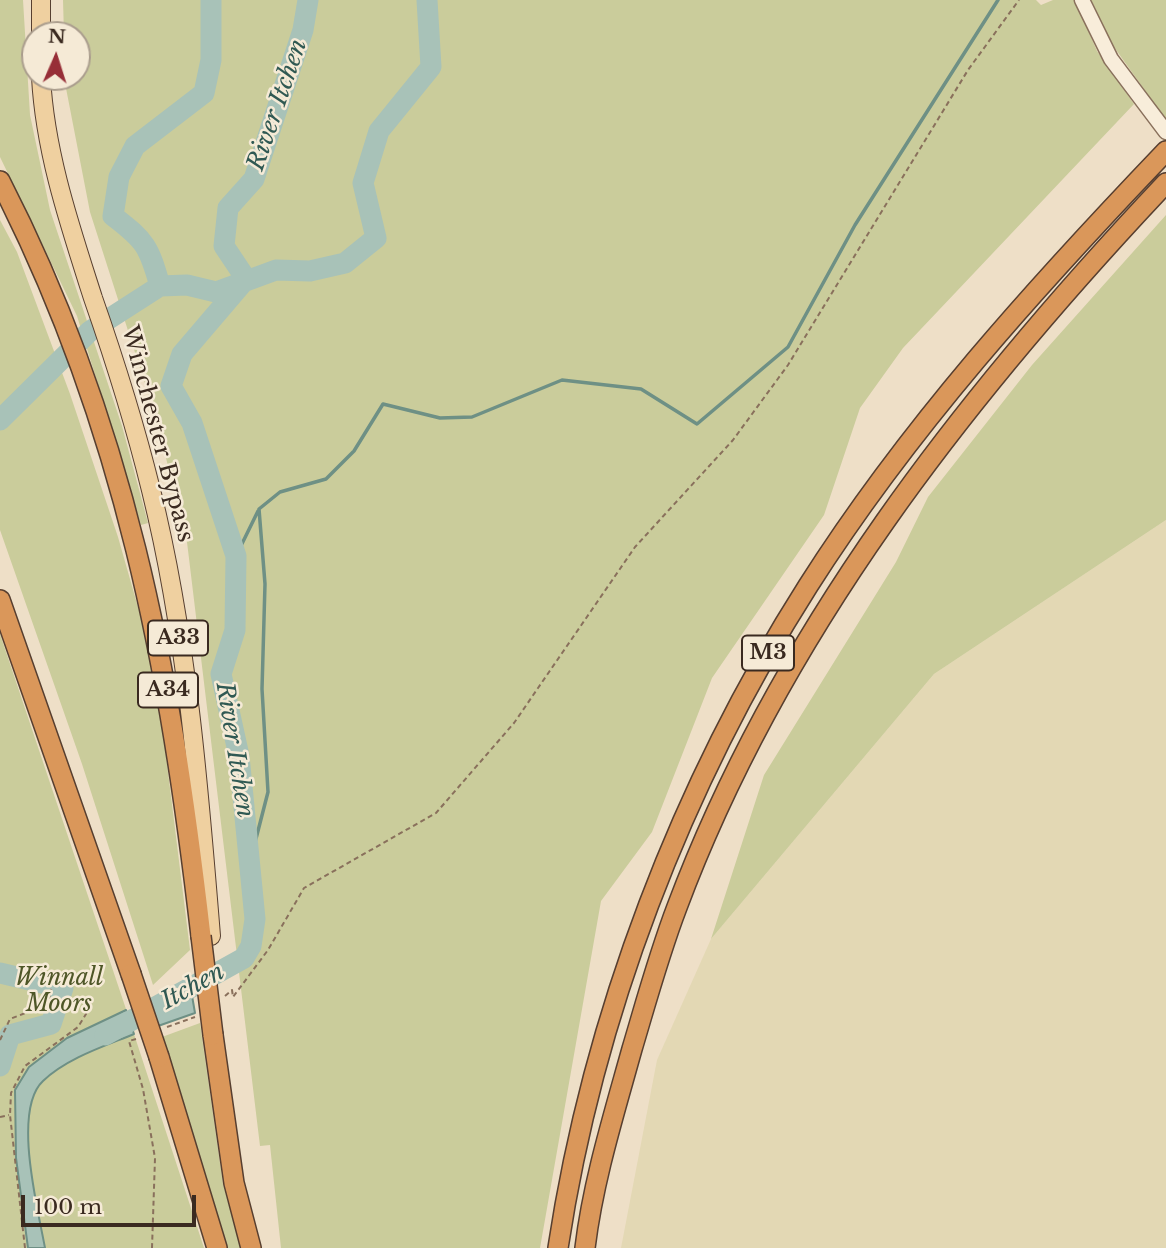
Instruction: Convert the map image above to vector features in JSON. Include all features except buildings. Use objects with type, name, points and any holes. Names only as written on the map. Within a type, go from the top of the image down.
[{"type":"highway","name":"M3","points":[[558,1248],[580,1129],[641,928],[679,832],[726,732],[770,650],[808,586],[923,425],[1049,276],[1163,154]]},
{"type":"highway","name":"A34","points":[[0,181],[61,314],[84,376],[127,508],[152,609],[174,723],[206,936],[213,1035],[234,1183],[251,1248]]},
{"type":"highway","name":"M3","points":[[584,1248],[608,1132],[677,908],[738,769],[786,681],[829,604],[901,499],[1007,359],[1084,270],[1166,183]]},
{"type":"highway","points":[[0,600],[159,1057],[217,1248]]},
{"type":"main road","points":[[41,0],[41,21]]},
{"type":"main road","name":"Winchester Bypass","points":[[43,91],[53,163],[152,492],[171,592],[195,765],[206,936]]},
{"type":"street","points":[[1082,0],[1111,59],[1166,132]]},
{"type":"path","points":[[230,1000],[268,950],[304,888],[436,813],[514,723],[635,547],[733,440],[788,365],[968,70],[1019,0]]},
{"type":"path","points":[[0,1040],[10,1018],[48,1004],[51,989]]},
{"type":"path","points":[[221,999],[232,990],[233,997]]},
{"type":"path","points":[[25,1248],[10,1115],[11,1093],[25,1066],[78,1027],[91,1006]]},
{"type":"path","points":[[164,1028],[200,1016]]},
{"type":"path","points":[[141,1037],[129,1041],[143,1089],[155,1158],[152,1248]]},
{"type":"path","points":[[0,1116],[10,1115]]},
{"type":"shaded area","points":[[1166,520],[1166,1248],[621,1248],[657,1060],[711,939],[934,674]]},
{"type":"shaded area","points":[[190,984],[195,1013],[158,1026],[150,1001]]},
{"type":"shaded area","points":[[126,1010],[134,1034],[63,1066],[43,1081],[34,1095],[29,1114],[28,1136],[33,1186],[45,1248],[28,1248],[16,1158],[15,1090],[29,1067],[67,1038]]},
{"type":"green space","points":[[0,0],[23,0],[21,91],[29,91],[30,115],[50,210],[122,426],[148,523],[141,525],[77,316],[0,157]]},
{"type":"green space","points":[[63,0],[1036,0],[1041,5],[1053,0],[1075,0],[1097,51],[1134,104],[903,348],[860,408],[824,515],[712,678],[652,832],[601,901],[540,1248],[281,1248],[270,1145],[260,1146],[187,542],[156,418],[90,212],[67,91],[91,91],[91,21],[64,21]]},
{"type":"green space","points":[[1091,0],[1166,0],[1166,120],[1114,47]]},
{"type":"green space","points":[[1166,215],[1166,520],[934,674],[711,939],[764,775],[896,562],[928,497],[1032,365]]},
{"type":"green space","points":[[0,220],[17,252],[70,394],[118,537],[155,667],[190,950],[153,985],[82,764],[0,530]]},
{"type":"green space","name":"Winnall Moors","points":[[0,634],[130,1021],[38,1079],[23,1118],[41,1248],[0,1248]]},
{"type":"green space","points":[[200,1023],[223,1184],[241,1248],[227,1248],[162,1037]]},
{"type":"green space","points":[[134,1034],[204,1248],[45,1248],[33,1186],[28,1136],[29,1114],[34,1095],[43,1081],[63,1066]]},
{"type":"waterway","points":[[0,420],[90,331],[160,286],[145,246],[113,216],[119,177],[135,146],[204,93],[211,60],[211,0]]},
{"type":"waterway","name":"River Itchen","points":[[246,279],[224,246],[228,208],[254,179],[303,30],[308,0]]},
{"type":"waterway","name":"River Itchen","points":[[160,286],[187,285],[216,292],[276,270],[310,271],[345,263],[376,238],[363,183],[379,131],[431,67],[427,0]]},
{"type":"waterway","points":[[250,862],[268,792],[262,689],[265,584],[259,509],[280,492],[326,479],[354,451],[383,404],[440,418],[472,417],[562,380],[641,389],[697,424],[788,347],[855,225],[998,0]]},
{"type":"waterway","name":"River Itchen","points":[[105,1035],[244,958],[251,946],[255,919],[239,756],[221,674],[235,630],[236,556],[192,423],[171,386],[182,354],[246,279]]},
{"type":"waterway","name":"River Itchen","points":[[236,556],[258,511]]},
{"type":"waterway","points":[[0,973],[63,988],[51,1024],[10,1035],[0,1066]]},
{"type":"water label","name":"Itchen","points":[[193,987]]}]
